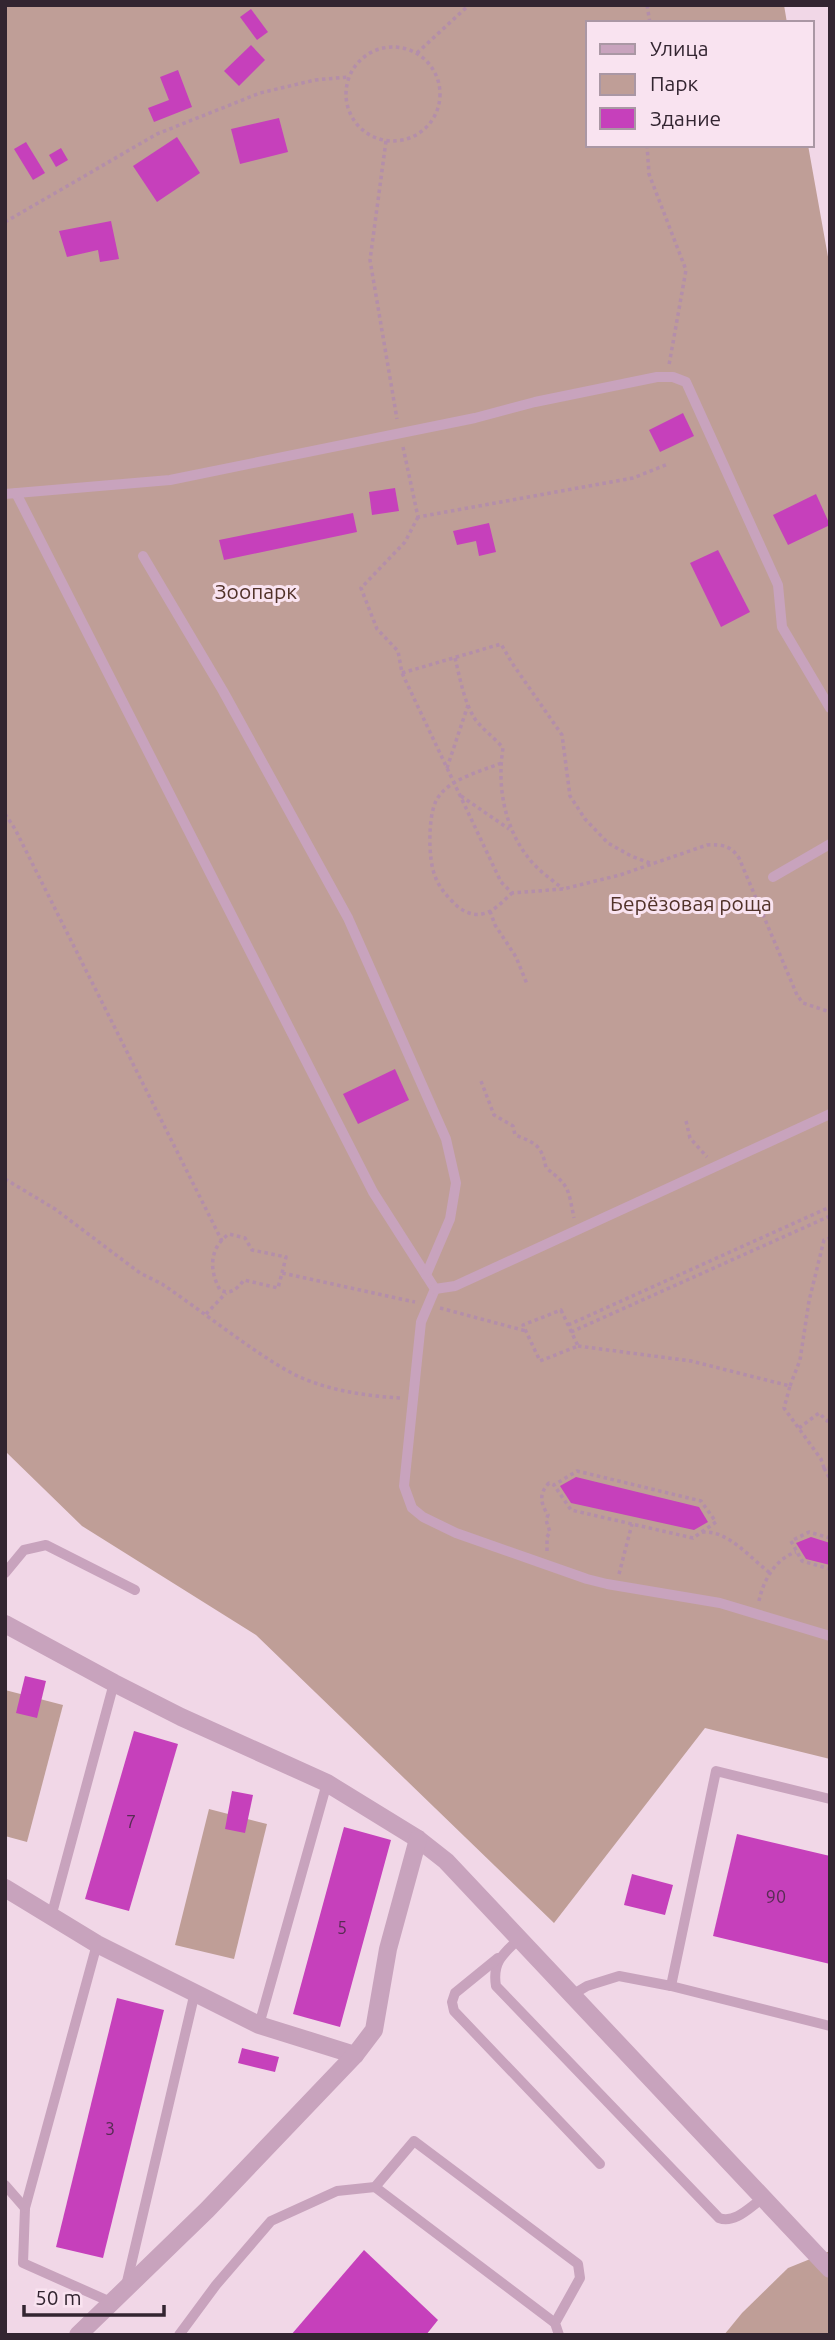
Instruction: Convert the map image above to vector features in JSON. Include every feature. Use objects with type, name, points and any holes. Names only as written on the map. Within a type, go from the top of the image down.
[{"type":"street","points":[[5,1623],[114,1683],[226,1738],[327,1783],[418,1839],[446,1861],[830,2269]]},
{"type":"street","points":[[78,2335],[207,2210],[355,2055],[374,2030],[388,1949],[418,1839]]},
{"type":"street","points":[[5,1888],[97,1944],[259,2025],[355,2055]]},
{"type":"lane","points":[[435,1289],[373,1192],[11,494],[170,480],[475,418],[535,402],[673,377],[686,382],[778,585],[782,627],[830,708]]},
{"type":"lane","points":[[143,556],[223,691],[348,918],[446,1139],[456,1184],[450,1219],[426,1275]]},
{"type":"lane","points":[[773,877],[830,844]]},
{"type":"lane","points":[[435,1289],[455,1286],[830,1114]]},
{"type":"lane","points":[[435,1289],[421,1322],[404,1486],[412,1508],[423,1517],[456,1533],[586,1578],[617,1586],[720,1603],[830,1636]]},
{"type":"lane","points":[[5,1573],[24,1550],[46,1545],[135,1590]]},
{"type":"lane","points":[[51,1917],[114,1683]]},
{"type":"lane","points":[[671,1986],[716,1771],[830,1799]]},
{"type":"lane","points":[[259,2025],[327,1783]]},
{"type":"lane","points":[[519,1939],[455,1993],[452,2001],[454,2011],[600,2164]]},
{"type":"lane","points":[[97,1944],[25,2208],[23,2263],[119,2297],[195,1993]]},
{"type":"lane","points":[[498,1958],[496,1986],[719,2218],[725,2221],[732,2219],[763,2198]]},
{"type":"lane","points":[[572,1995],[587,1986],[619,1976],[830,2025]]},
{"type":"lane","points":[[376,2187],[414,2141],[578,2264],[580,2277],[555,2323]]},
{"type":"lane","points":[[5,2185],[25,2208]]},
{"type":"lane","points":[[179,2335],[216,2285],[271,2221],[337,2191],[376,2187],[555,2323],[559,2335]]},
{"type":"path","points":[[417,53],[469,5]]},
{"type":"path","points":[[385,47],[401,47],[417,53],[429,63],[438,77],[441,93],[438,110],[430,124],[418,135],[403,141],[386,141],[373,137],[361,129],[352,118],[346,98],[348,77],[357,63],[369,52],[385,47]]},
{"type":"path","points":[[5,222],[157,134],[261,93],[315,80],[348,77]]},
{"type":"path","points":[[386,141],[370,260],[400,433],[418,517],[405,542],[361,588],[377,629],[398,651],[402,674],[501,881],[512,893]]},
{"type":"path","points":[[647,147],[649,174],[686,270],[668,370],[664,377]]},
{"type":"path","points":[[418,517],[633,478],[668,464]]},
{"type":"path","points":[[402,674],[502,644],[512,663],[562,735],[570,796],[585,819],[607,843],[652,864]]},
{"type":"path","points":[[454,658],[468,705],[476,721],[491,733],[503,748],[503,796],[511,831],[528,858],[563,889]]},
{"type":"path","points":[[447,768],[468,705]]},
{"type":"path","points":[[501,763],[454,783],[436,801],[431,824],[433,873],[442,891],[461,911],[480,915],[490,911],[512,893],[563,889],[620,875],[707,845],[721,845],[733,850],[739,858],[797,995],[803,1003],[830,1012]]},
{"type":"path","points":[[460,796],[511,831]]},
{"type":"path","points":[[5,814],[15,829],[222,1241]]},
{"type":"path","points":[[490,911],[495,925],[516,957],[527,984]]},
{"type":"path","points":[[481,1081],[494,1115],[513,1126],[515,1135],[533,1142],[543,1152],[546,1168],[568,1188],[576,1230]]},
{"type":"path","points":[[686,1121],[690,1138],[716,1166]]},
{"type":"path","points":[[5,1179],[55,1209],[140,1273],[162,1283],[288,1371],[331,1387],[375,1397],[413,1399]]},
{"type":"path","points":[[568,1325],[830,1207]]},
{"type":"path","points":[[571,1332],[830,1216]]},
{"type":"path","points":[[206,1314],[226,1293],[236,1290],[244,1280],[278,1288],[286,1257],[252,1250],[244,1238],[229,1234],[217,1246],[212,1263],[214,1279],[220,1290],[226,1293]]},
{"type":"path","points":[[830,1238],[824,1240],[808,1301],[800,1360],[785,1408],[821,1459],[830,1479]]},
{"type":"path","points":[[282,1273],[427,1305],[526,1331]]},
{"type":"path","points":[[578,1346],[561,1310],[523,1325],[540,1361],[578,1346],[691,1361],[790,1386]]},
{"type":"path","points":[[799,1428],[819,1413],[827,1421],[830,1419]]},
{"type":"path","points":[[824,1468],[830,1468]]},
{"type":"path","points":[[543,1563],[550,1532],[542,1495],[549,1483],[554,1485],[571,1510],[693,1538],[716,1522],[701,1501],[577,1471],[554,1485]]},
{"type":"path","points":[[617,1586],[632,1524]]},
{"type":"path","points":[[702,1532],[713,1532],[729,1538],[770,1573]]},
{"type":"path","points":[[829,1536],[809,1532],[791,1541],[802,1561],[830,1569]]},
{"type":"path","points":[[757,1614],[762,1589],[770,1573],[781,1560],[796,1552]]},
{"type":"green space","points":[[5,5],[784,5],[787,21],[586,21],[586,147],[808,147],[830,268],[830,1759],[705,1728],[554,1923],[256,1635],[82,1526],[5,1451]]},
{"type":"green space","points":[[5,1690],[63,1705],[27,1842],[5,1836]]},
{"type":"green space","points":[[209,1809],[267,1824],[234,1959],[175,1945]]},
{"type":"green space","points":[[830,2251],[830,2335],[724,2335],[742,2313],[788,2268]]},
{"type":"building","points":[[251,9],[268,32],[257,40],[240,17]]},
{"type":"building","points":[[251,45],[265,60],[239,86],[224,71]]},
{"type":"building","points":[[178,70],[192,107],[154,122],[148,108],[169,100],[160,77]]},
{"type":"building","points":[[279,118],[288,152],[240,164],[231,129]]},
{"type":"building","points":[[177,137],[200,173],[157,202],[133,166]]},
{"type":"building","points":[[26,142],[45,173],[33,180],[14,149]]},
{"type":"building","points":[[61,148],[68,160],[56,167],[49,155]]},
{"type":"building","points":[[111,221],[119,259],[100,262],[98,250],[67,257],[59,231]]},
{"type":"building","points":[[683,413],[694,436],[660,452],[649,430]]},
{"type":"building","points":[[395,488],[399,511],[372,515],[369,492]]},
{"type":"building","points":[[816,494],[830,525],[788,545],[773,515]]},
{"type":"building","points":[[353,513],[357,532],[224,560],[219,540]]},
{"type":"building","points":[[489,523],[496,552],[479,556],[476,541],[457,545],[453,531]]},
{"type":"building","points":[[718,550],[750,612],[721,627],[690,563]]},
{"type":"building","points":[[395,1069],[409,1100],[358,1124],[343,1094]]},
{"type":"building","points":[[576,1477],[699,1507],[708,1522],[694,1530],[571,1503],[560,1486]]},
{"type":"building","points":[[811,1537],[830,1543],[830,1565],[806,1559],[796,1543]]},
{"type":"building","points":[[25,1676],[46,1681],[37,1718],[16,1713]]},
{"type":"building","points":[[134,1731],[178,1744],[129,1911],[85,1899]]},
{"type":"building","points":[[232,1791],[253,1795],[245,1833],[225,1829]]},
{"type":"building","points":[[344,1827],[391,1840],[340,2027],[293,2014]]},
{"type":"building","points":[[737,1834],[830,1856],[830,1964],[713,1936]]},
{"type":"building","points":[[632,1874],[673,1885],[665,1915],[624,1905]]},
{"type":"building","points":[[117,1998],[164,2010],[103,2258],[56,2247]]},
{"type":"building","points":[[242,2048],[279,2057],[275,2072],[238,2063]]},
{"type":"building","points":[[364,2250],[438,2320],[426,2335],[291,2335]]},
{"type":"park label","name":"Зоопарк","points":[[256,591]]},
{"type":"park label","name":"Берёзовая роща","points":[[691,903]]}]
